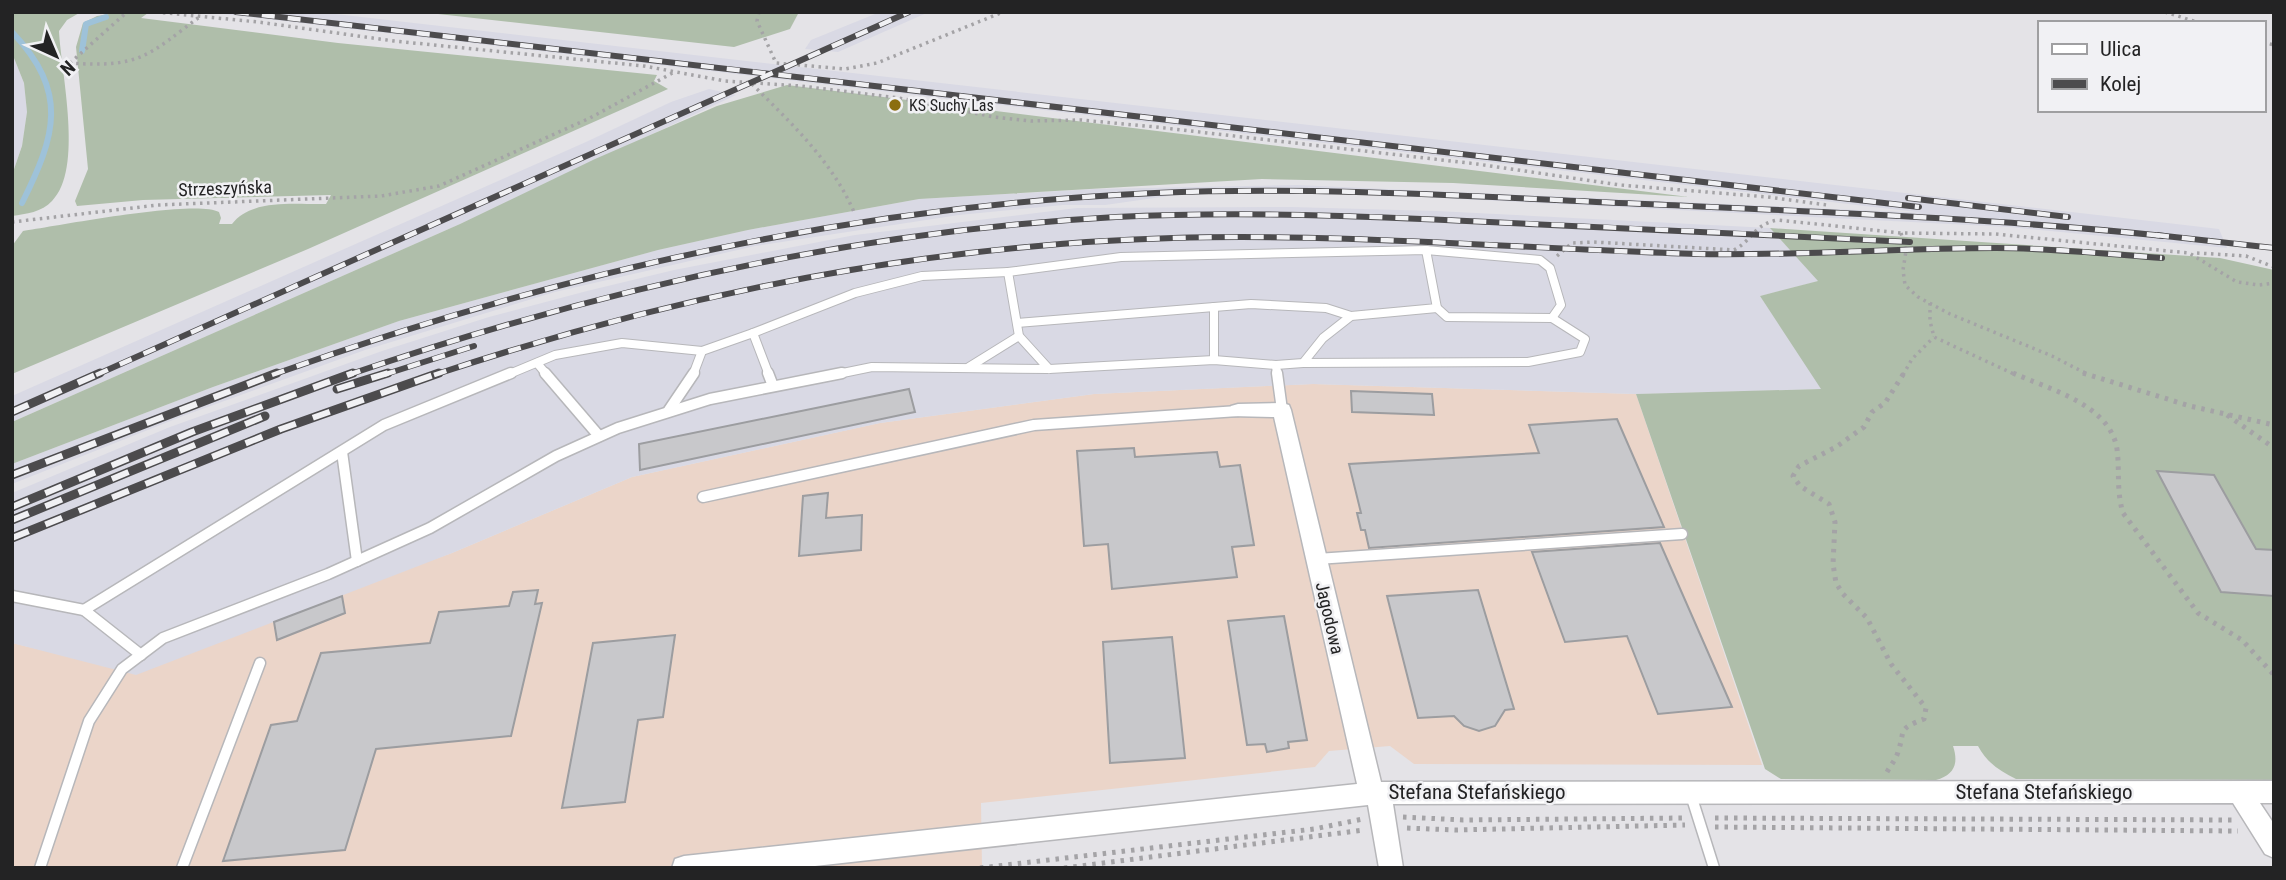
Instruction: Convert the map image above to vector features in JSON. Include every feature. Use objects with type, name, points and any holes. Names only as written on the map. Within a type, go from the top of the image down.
[{"type":"street","points":[[1238,411],[1282,410]]},
{"type":"street","name":"Jagodowa","points":[[1282,410],[1368,781],[1376,793],[1385,823],[1391,868]]},
{"type":"street","points":[[2239,792],[2265,832]]},
{"type":"street","name":"Stefana Stefańskiego","points":[[691,867],[1376,793],[2274,792]]},
{"type":"lane","points":[[40,868],[89,721],[122,669],[163,638],[357,561],[430,528],[556,456],[598,436],[669,410],[872,367],[1049,369],[1213,360],[1276,366],[1303,363],[1528,362],[1580,352],[1585,339],[1552,318],[1447,317],[1437,308],[1426,250]]},
{"type":"lane","points":[[84,610],[384,425],[555,355],[622,343],[702,351],[855,293],[922,276],[1008,272],[1121,257],[1426,250],[1539,260],[1550,268],[1561,305],[1552,318]]},
{"type":"lane","points":[[1008,272],[1019,337],[1049,369]]},
{"type":"lane","points":[[1017,323],[1251,304],[1326,308],[1351,316],[1437,308]]},
{"type":"lane","points":[[1213,360],[1214,307]]},
{"type":"lane","points":[[1303,363],[1323,338],[1351,316]]},
{"type":"lane","points":[[753,333],[773,386]]},
{"type":"lane","points":[[969,368],[1019,337]]},
{"type":"lane","points":[[669,410],[692,377],[702,351]]},
{"type":"lane","points":[[537,363],[598,436]]},
{"type":"lane","points":[[1276,366],[1282,410]]},
{"type":"lane","points":[[703,497],[1034,425],[1238,411]]},
{"type":"lane","points":[[342,452],[357,561]]},
{"type":"lane","points":[[1317,559],[1682,534]]},
{"type":"lane","points":[[12,596],[84,610],[141,655]]},
{"type":"lane","points":[[182,868],[260,663]]},
{"type":"lane","points":[[1690,792],[1714,868]]},
{"type":"path","points":[[127,12],[104,31],[86,52],[69,63],[110,67],[140,61],[156,53],[202,15]]},
{"type":"path","points":[[156,12],[202,15],[394,41],[899,98],[994,117],[1031,121],[1081,120],[1156,127],[1477,164],[1619,185],[1768,197],[1826,205]]},
{"type":"path","points":[[752,12],[786,12]]},
{"type":"path","points":[[759,13],[757,21],[772,60],[776,63],[845,69],[877,63],[1003,12]]},
{"type":"path","points":[[2165,12],[2194,21]]},
{"type":"path","name":"Strzeszyńska","points":[[12,222],[171,204],[382,196],[439,186],[646,90],[677,71]]},
{"type":"path","points":[[752,83],[827,167],[853,210]]},
{"type":"path","points":[[1539,260],[1559,256],[1572,243],[1734,250],[1749,242],[1754,230],[1760,225],[1778,220],[1901,233],[1995,234],[2246,256],[2274,267]]},
{"type":"path","points":[[1901,233],[1906,251],[1903,270],[1905,285],[1930,303],[2052,356],[2077,371],[2227,415],[2274,425]]},
{"type":"path","points":[[2189,253],[2202,258],[2217,272],[2238,284],[2260,286],[2274,283]]},
{"type":"path","points":[[1930,303],[1930,321],[1934,337]]},
{"type":"path","points":[[1934,337],[2085,406],[2101,418],[2112,433],[2117,449],[2117,494],[2123,513],[2198,613],[2242,640],[2274,675]]},
{"type":"path","points":[[1890,792],[1886,769],[1899,750],[1900,735],[1909,725],[1924,719],[1926,709],[1882,649],[1871,621],[1850,602],[1836,582],[1832,558],[1836,534],[1831,506],[1797,484],[1793,476],[1799,466],[1836,447],[1864,427],[1872,412],[1885,403],[1898,386],[1912,359],[1934,337]]},
{"type":"path","points":[[2227,415],[2238,426],[2253,432],[2274,448]]},
{"type":"path","points":[[1063,868],[1385,823],[1455,830],[1699,821],[1736,827],[2265,832]]},
{"type":"path","points":[[980,868],[1385,823],[1699,821],[2265,832]]},
{"type":"shaded area","points":[[206,12],[318,12],[2219,229],[2227,248],[2009,227],[1363,194],[1182,194],[1105,205],[1063,205],[959,215],[755,246],[555,292],[365,350],[183,416],[12,484],[12,464],[213,387],[399,321],[658,250],[748,230],[919,199],[1094,189],[1297,185],[1925,213]]},
{"type":"shaded area","points":[[880,12],[929,12],[838,52],[805,49],[811,40]]},
{"type":"shaded area","points":[[12,53],[24,83],[27,112],[22,146],[12,175]]},
{"type":"shaded area","points":[[709,89],[736,95],[460,224],[12,422],[12,396],[671,102]]},
{"type":"shaded area","points":[[1291,207],[1436,211],[1770,228],[1819,281],[1760,296],[1822,389],[1636,394],[1313,384],[1094,394],[880,423],[632,477],[452,553],[136,675],[12,643],[12,493],[170,427],[382,351],[489,317],[587,291],[674,270],[855,235],[1077,208]]},
{"type":"shaded area","points":[[1313,384],[1636,394],[1762,765],[1414,764],[1390,746],[1329,751],[1315,767],[981,803],[982,868],[12,868],[12,643],[122,669],[452,553],[632,477],[880,423],[1094,394]]},
{"type":"green space","points":[[12,12],[81,12],[67,20],[59,31],[69,144],[62,186],[44,208],[12,216],[12,175],[22,146],[27,112],[24,83],[12,53]]},
{"type":"green space","points":[[420,12],[799,12],[790,29],[734,47]]},
{"type":"green space","points":[[148,13],[141,18],[338,43],[657,75],[654,81],[668,89],[308,249],[12,374],[12,246],[23,231],[183,209],[219,212],[219,224],[232,224],[251,210],[275,205],[326,204],[331,195],[143,200],[77,206],[75,201],[88,169],[76,47],[83,23],[97,16]]},
{"type":"green space","points":[[787,85],[1689,197],[1453,183],[1262,179],[919,199],[748,230],[658,250],[399,321],[213,387],[12,464],[12,422],[460,224],[595,159],[717,106]]},
{"type":"green space","points":[[1770,228],[2220,258],[2274,270],[2274,780],[2016,779],[1994,766],[1978,746],[1953,746],[1954,768],[1936,780],[1781,779],[1765,769],[1636,394],[1821,389],[1760,296],[1818,281]]},
{"type":"building","points":[[909,389],[915,412],[640,470],[639,444]]},
{"type":"building","points":[[1351,391],[1432,394],[1434,415],[1352,412]]},
{"type":"building","points":[[1617,419],[1664,527],[1369,548],[1365,530],[1361,530],[1357,513],[1361,513],[1349,464],[1539,453],[1529,425]]},
{"type":"building","points":[[1134,448],[1135,457],[1217,452],[1220,467],[1240,465],[1254,545],[1232,547],[1237,577],[1112,589],[1108,544],[1084,546],[1077,451]]},
{"type":"building","points":[[2157,471],[2214,475],[2256,549],[2274,550],[2274,596],[2221,592]]},
{"type":"building","points":[[828,493],[826,518],[862,515],[861,550],[799,556],[803,496]]},
{"type":"building","points":[[1660,543],[1732,707],[1658,714],[1627,636],[1565,642],[1532,552]]},
{"type":"building","points":[[538,590],[535,604],[542,603],[511,736],[376,749],[345,850],[223,861],[271,725],[297,721],[321,653],[430,643],[439,612],[509,606],[513,592]]},
{"type":"building","points":[[1478,590],[1514,709],[1505,710],[1495,726],[1479,731],[1464,726],[1454,716],[1418,718],[1387,596]]},
{"type":"building","points":[[342,596],[345,613],[277,640],[274,622]]},
{"type":"building","points":[[1284,616],[1307,740],[1288,742],[1289,748],[1267,752],[1265,744],[1247,745],[1228,621]]},
{"type":"building","points":[[675,635],[663,717],[638,720],[625,802],[562,808],[593,643]]},
{"type":"building","points":[[1172,637],[1185,758],[1110,763],[1103,642]]},
{"type":"waterway","points":[[82,51],[86,24],[106,17]]},
{"type":"waterway","points":[[12,32],[42,74],[49,95],[51,114],[43,156],[22,203]]},
{"type":"railway","points":[[236,12],[770,74]]},
{"type":"railway","points":[[770,74],[909,12]]},
{"type":"railway","points":[[96,375],[770,74]]},
{"type":"railway","points":[[770,74],[1919,207]]},
{"type":"railway","points":[[272,375],[379,338],[597,276],[818,229],[1042,200],[1216,191],[1400,193],[1905,216],[2164,236]]},
{"type":"railway","points":[[1908,198],[2068,217]]},
{"type":"railway","points":[[348,375],[535,317],[726,270],[823,251],[1018,224],[1163,215],[1302,215],[1910,242]]},
{"type":"railway","points":[[2156,235],[2274,248]]},
{"type":"railway","points":[[434,375],[614,321],[798,280],[985,251],[1079,243],[1239,237],[1436,242],[1698,254],[1996,248],[2162,258]]},
{"type":"railway","points":[[383,375],[474,346]]},
{"type":"railway","points":[[12,412],[100,373]]},
{"type":"railway","points":[[12,475],[277,373]]},
{"type":"railway","points":[[12,507],[192,432],[353,373]]},
{"type":"railway","points":[[337,389],[388,373]]},
{"type":"railway","points":[[12,538],[281,429],[439,373]]},
{"type":"railway","points":[[12,520],[265,416]]},
{"type":"place","name":"KS Suchy Las","points":[[895,105]]}]
